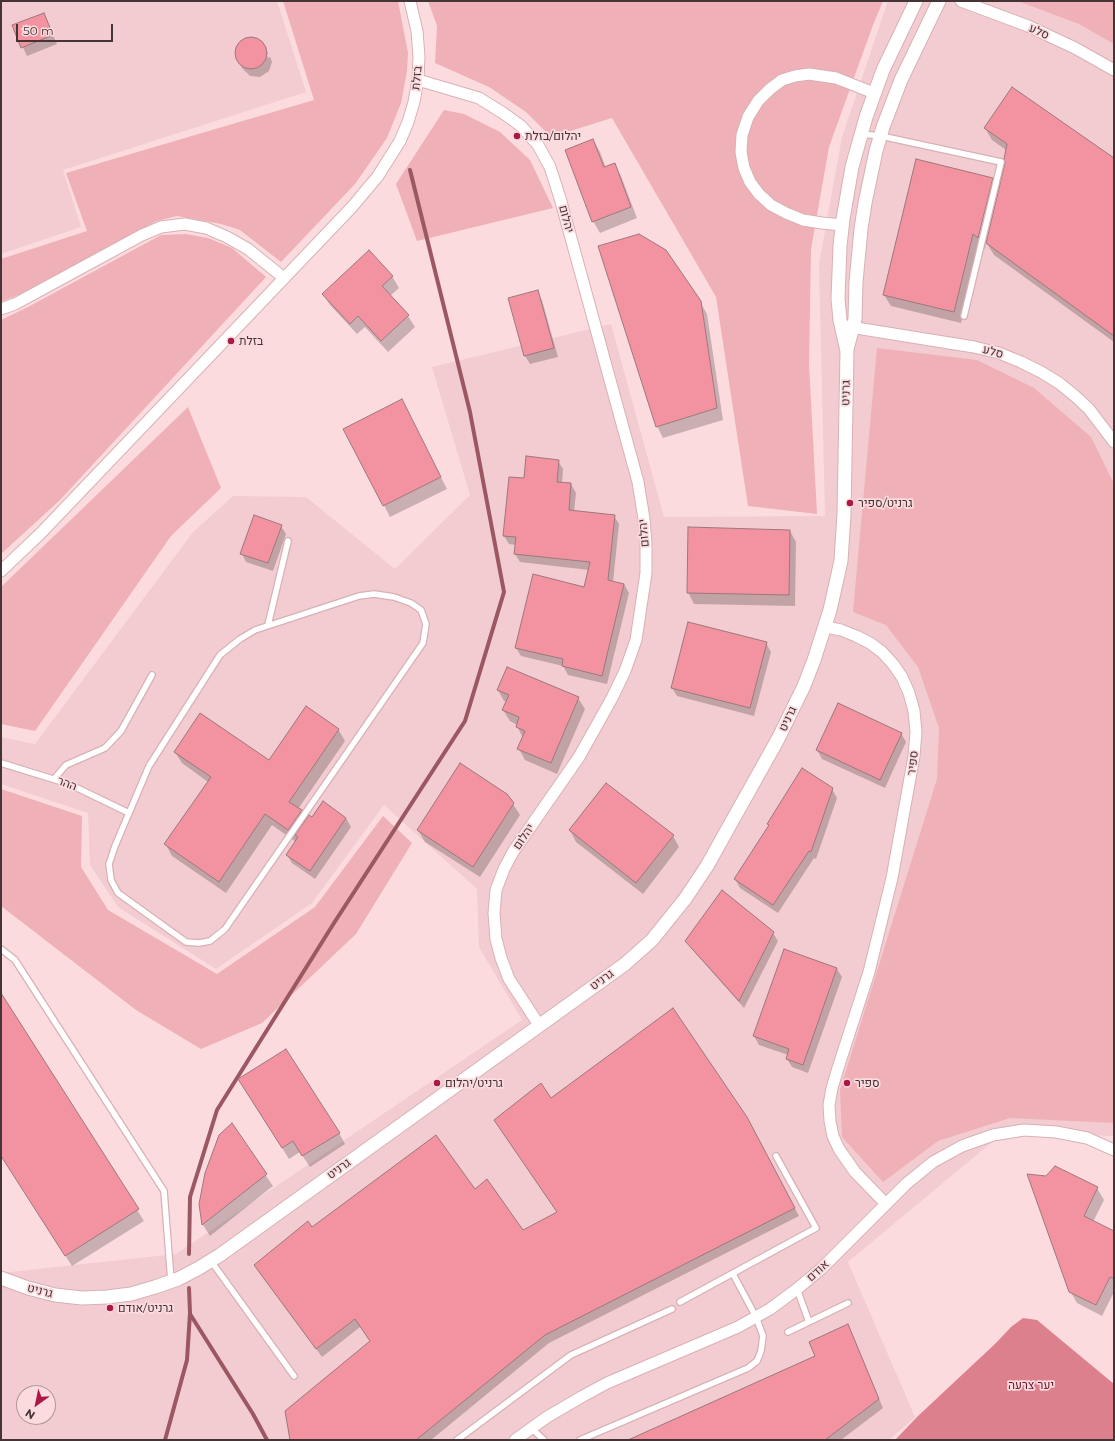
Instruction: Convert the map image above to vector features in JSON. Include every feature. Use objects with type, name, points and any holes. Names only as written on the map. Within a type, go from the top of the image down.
[{"type":"street","name":"בזלת","points":[[1,571],[41,533],[352,207],[390,159],[408,122],[414,102],[418,80],[419,57],[417,31],[410,1]]},
{"type":"street","points":[[848,326],[838,299],[839,259],[842,225],[852,167],[874,93],[883,70],[916,1]]},
{"type":"street","points":[[848,326],[858,262],[861,229],[870,177],[880,136],[901,80],[939,1]]},
{"type":"street","name":"סלע","points":[[961,1],[1028,26],[1075,48],[1114,70]]},
{"type":"street","points":[[842,225],[803,220],[786,214],[771,205],[759,194],[750,182],[744,168],[741,152],[742,135],[748,117],[758,101],[782,80],[809,74],[822,75],[836,78],[874,93]]},
{"type":"street","name":"יהלום","points":[[418,80],[479,98],[503,113],[521,126],[538,145],[550,167],[560,198],[638,482],[644,519],[646,573],[636,640],[625,671],[612,698],[578,757],[513,852],[504,869],[496,890],[494,913],[496,939],[501,958],[509,979],[539,1025]]},
{"type":"street","points":[[1,309],[15,304],[142,234],[161,227],[184,224],[206,228],[228,237],[248,249],[284,278]]},
{"type":"street","name":"סלע","points":[[848,326],[974,347],[999,353],[1021,362],[1059,383],[1075,396],[1093,414],[1114,442]]},
{"type":"street","name":"גרניט","points":[[1,1278],[28,1288],[55,1295],[82,1298],[131,1294],[155,1288],[194,1271],[211,1261],[634,956],[660,930],[685,899],[707,866],[778,739],[804,686],[826,627],[836,585],[843,538],[848,326]]},
{"type":"street","name":"ספיר","points":[[826,627],[841,630],[856,636],[870,643],[882,652],[902,677],[909,693],[914,711],[916,732],[914,756],[892,878],[869,972],[836,1074],[829,1105],[833,1136],[839,1149],[855,1172],[886,1204]]},
{"type":"street","name":"אודם","points":[[515,1440],[570,1402],[595,1389],[738,1327],[770,1309],[797,1289],[825,1264],[906,1184],[933,1162],[962,1146],[993,1135],[1024,1130],[1056,1132],[1087,1138],[1114,1150]]},
{"type":"lane","points":[[861,134],[880,136],[1001,162],[964,316]]},
{"type":"lane","points":[[268,625],[288,540]]},
{"type":"lane","points":[[374,594],[394,597],[411,603],[420,610],[426,624],[423,643],[225,929],[210,941],[199,943],[186,942],[118,893],[111,880],[109,864],[129,813],[149,766],[220,655],[250,633],[268,625],[359,596],[374,594]]},
{"type":"lane","points":[[54,779],[66,765],[105,748],[110,743],[121,731],[152,675]]},
{"type":"lane","name":"ההר","points":[[1,763],[69,784],[129,813]]},
{"type":"lane","points":[[1,949],[15,960],[164,1191],[171,1281]]},
{"type":"lane","points":[[680,1302],[816,1228],[776,1156]]},
{"type":"lane","points":[[211,1261],[294,1376]]},
{"type":"lane","points":[[580,1440],[748,1368],[757,1361],[763,1336],[756,1317],[733,1274]]},
{"type":"lane","points":[[797,1289],[809,1322]]},
{"type":"lane","points":[[788,1332],[848,1303]]},
{"type":"lane","points":[[457,1440],[571,1355],[672,1309]]},
{"type":"lane","points":[[531,1428],[544,1440]]},
{"type":"shaded area","points":[[1,1],[277,1],[306,92],[63,170],[81,227],[1,254]]},
{"type":"shaded area","points":[[283,1],[398,1],[408,53],[407,71],[401,103],[387,138],[355,184],[281,262],[240,230],[221,224],[177,216],[157,221],[18,295],[1,302],[1,259],[87,231],[66,173],[314,100]]},
{"type":"shaded area","points":[[428,1],[883,1],[829,147],[811,249],[809,364],[817,514],[748,506],[716,297],[612,118],[551,137],[526,112],[489,87],[435,63],[437,26]]},
{"type":"shaded area","points":[[888,1],[1114,1],[1114,1136],[1003,1133],[848,1262],[915,1417],[889,1440],[1,1440],[1,1273],[176,1254],[522,1020],[479,947],[477,889],[384,805],[312,903],[216,969],[118,907],[90,865],[88,813],[1,784],[1,737],[35,744],[193,532],[233,496],[306,497],[395,569],[470,495],[432,367],[611,324],[664,517],[825,516],[819,264],[842,137]]},
{"type":"shaded area","points":[[1018,1],[1114,1],[1114,44],[1079,24]]},
{"type":"shaded area","points":[[444,110],[464,114],[500,132],[530,160],[553,208],[417,241],[396,184]]},
{"type":"shaded area","points":[[186,234],[208,238],[232,248],[266,277],[59,501],[1,554],[1,320],[161,235]]},
{"type":"shaded area","points":[[877,348],[977,360],[1034,388],[1091,437],[1114,484],[1114,1123],[1010,1118],[938,1141],[883,1182],[842,1137],[840,1090],[937,779],[939,728],[918,667],[886,625],[853,612]]},
{"type":"shaded area","points":[[188,407],[221,488],[171,536],[35,731],[1,724],[1,587]]},
{"type":"shaded area","points":[[1,789],[82,816],[81,867],[108,910],[217,974],[315,907],[383,816],[412,843],[356,934],[262,1023],[201,1049],[136,1010],[1,906]]},
{"type":"green space","name":"יער צרעה","points":[[1023,1318],[1037,1320],[1114,1384],[1114,1440],[895,1440],[1011,1327]]},
{"type":"building","points":[[44,13],[53,35],[21,48],[12,25]]},
{"type":"building","points":[[248,37],[254,37],[263,41],[267,53],[263,65],[254,69],[248,69],[239,65],[235,56],[235,50],[239,41]]},
{"type":"building","points":[[1012,87],[1114,158],[1114,336],[986,243],[1005,163],[1004,159],[1007,144],[984,128]]},
{"type":"building","points":[[593,139],[604,167],[615,163],[631,207],[592,222],[565,150]]},
{"type":"building","points":[[916,159],[993,178],[978,238],[973,234],[954,312],[883,295]]},
{"type":"building","points":[[639,234],[666,250],[701,301],[717,408],[656,427],[598,246]]},
{"type":"building","points":[[369,250],[393,276],[382,286],[409,315],[381,341],[358,316],[350,324],[322,294]]},
{"type":"building","points":[[538,290],[554,348],[524,356],[508,298]]},
{"type":"building","points":[[402,399],[441,477],[383,506],[343,429]]},
{"type":"building","points":[[526,456],[559,460],[557,482],[571,483],[569,510],[615,515],[608,580],[624,584],[602,676],[562,666],[563,659],[515,648],[533,574],[584,587],[590,562],[514,554],[516,537],[503,536],[509,477],[524,478]]},
{"type":"building","points":[[254,515],[282,525],[268,563],[240,554]]},
{"type":"building","points":[[688,527],[790,530],[789,595],[687,593]]},
{"type":"building","points":[[688,622],[767,642],[750,708],[671,688]]},
{"type":"building","points":[[507,667],[579,697],[551,763],[517,749],[525,731],[516,727],[519,717],[502,710],[509,695],[497,690]]},
{"type":"building","points":[[838,703],[902,733],[880,780],[816,750]]},
{"type":"building","points":[[306,706],[339,729],[289,802],[302,810],[288,830],[265,814],[219,882],[164,844],[211,777],[174,752],[200,713],[269,760]]},
{"type":"building","points":[[460,763],[507,794],[514,803],[473,867],[417,830]]},
{"type":"building","points":[[802,768],[833,788],[811,852],[809,851],[773,905],[734,879],[769,825],[767,824]]},
{"type":"building","points":[[606,783],[674,835],[636,883],[569,830]]},
{"type":"building","points":[[323,801],[346,818],[310,871],[286,855],[298,837],[295,835],[309,815],[312,817]]},
{"type":"building","points":[[722,890],[774,932],[739,1001],[685,941]]},
{"type":"building","points":[[784,949],[837,968],[803,1065],[786,1059],[789,1049],[753,1036]]},
{"type":"building","points":[[1,993],[139,1209],[65,1256],[1,1156]]},
{"type":"building","points":[[673,1008],[747,1117],[795,1208],[545,1335],[416,1440],[290,1440],[285,1411],[370,1341],[355,1319],[316,1349],[254,1265],[308,1221],[312,1227],[436,1135],[475,1189],[487,1179],[523,1230],[557,1212],[494,1120],[541,1083],[551,1098]]},
{"type":"building","points":[[286,1049],[340,1133],[302,1156],[293,1141],[282,1148],[238,1079]]},
{"type":"building","points":[[232,1123],[267,1174],[202,1225],[199,1204],[205,1173],[219,1135]]},
{"type":"building","points":[[1055,1166],[1098,1187],[1084,1216],[1114,1231],[1114,1279],[1110,1277],[1096,1305],[1069,1292],[1027,1174],[1046,1176]]},
{"type":"building","points":[[848,1324],[879,1399],[825,1440],[628,1440],[815,1356],[809,1342]]},
{"type":"waterway","points":[[189,1254],[190,1197],[217,1110],[334,923],[465,721],[504,592],[470,412],[410,170]]},
{"type":"waterway","points":[[165,1440],[187,1360],[190,1313],[189,1288]]},
{"type":"waterway","points":[[190,1314],[253,1414],[267,1440]]},
{"type":"place","name":"יהלום/בזלת","points":[[517,136]]},
{"type":"place","name":"בזלת","points":[[231,341]]},
{"type":"place","name":"גרניט/ספיר","points":[[850,503]]},
{"type":"place","name":"גרניט/יהלום","points":[[437,1083]]},
{"type":"place","name":"ספיר","points":[[847,1083]]},
{"type":"place","name":"גרניט/אודם","points":[[110,1308]]}]
